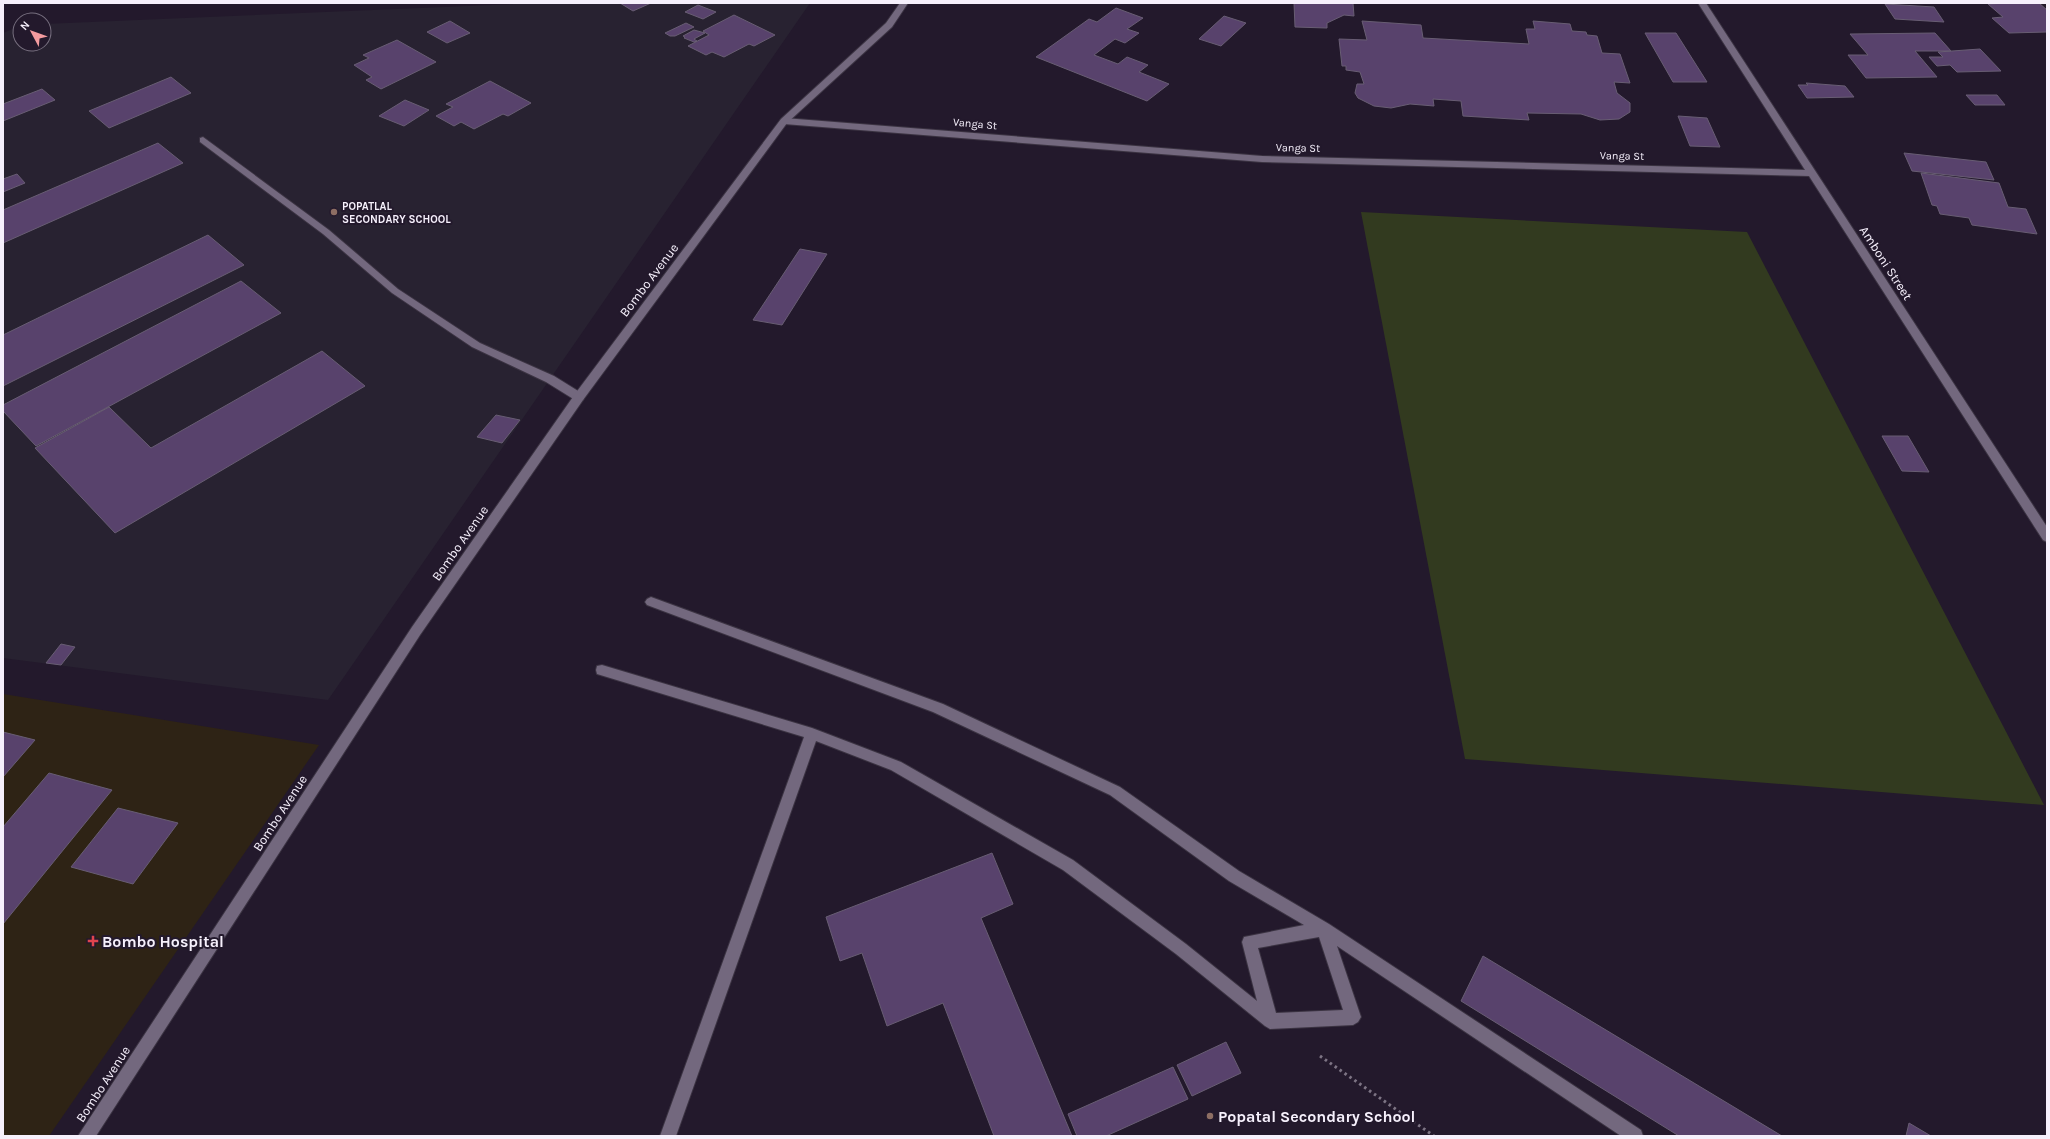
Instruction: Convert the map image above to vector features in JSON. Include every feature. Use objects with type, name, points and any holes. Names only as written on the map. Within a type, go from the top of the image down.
[{"type":"street","name":"Bombo Avenue","points":[[86,1136],[416,631],[579,397],[784,121],[889,25],[904,3]]},
{"type":"street","name":"Amboni Street","points":[[1702,3],[2047,537]]},
{"type":"street","name":"Vanga St","points":[[784,121],[1262,159],[1812,173]]},
{"type":"street","points":[[203,140],[326,232],[395,291],[476,345],[550,379],[579,397]]},
{"type":"street","points":[[651,602],[938,708],[1115,791],[1234,876],[1324,929],[1635,1136]]},
{"type":"street","points":[[602,670],[812,734],[896,766],[1068,865],[1181,949],[1270,1021],[1353,1017],[1324,929]]},
{"type":"street","points":[[668,1136],[812,734]]},
{"type":"street","points":[[1270,1021],[1249,942],[1324,929]]},
{"type":"path","points":[[1270,1021],[1434,1136]]},
{"type":"shaded area","name":"POPATLAL SECONDARY SCHOOL","points":[[539,3],[810,3],[328,700],[3,658],[3,33],[12,29],[12,52],[52,52],[52,24]]},
{"type":"shaded area","name":"Bombo Hospital","points":[[3,694],[319,745],[49,1136],[3,1136]]},
{"type":"green space","points":[[1361,212],[1747,232],[2044,805],[1465,759]]},
{"type":"building","points":[[620,3],[651,3],[633,11]]},
{"type":"building","points":[[1294,3],[1353,3],[1354,16],[1344,15],[1327,23],[1327,28],[1295,27]]},
{"type":"building","points":[[2039,3],[2047,10],[2047,32],[2009,33],[1992,18],[2003,17],[1988,4]]},
{"type":"building","points":[[1885,4],[1934,7],[1944,22],[1895,19]]},
{"type":"building","points":[[698,5],[716,12],[703,19],[685,12]]},
{"type":"building","points":[[1116,8],[1143,18],[1127,29],[1139,33],[1125,43],[1115,39],[1094,55],[1118,64],[1127,57],[1148,65],[1139,72],[1169,84],[1147,101],[1036,57],[1089,19],[1097,22]]},
{"type":"building","points":[[734,15],[775,35],[754,46],[749,44],[724,57],[712,52],[706,55],[688,46],[709,35],[703,31]]},
{"type":"building","points":[[1224,16],[1246,23],[1221,46],[1199,39]]},
{"type":"building","points":[[450,21],[470,33],[447,43],[427,32]]},
{"type":"building","points":[[1362,21],[1421,25],[1423,38],[1529,44],[1526,29],[1535,29],[1533,21],[1570,24],[1572,31],[1586,32],[1587,35],[1597,36],[1602,53],[1620,54],[1630,83],[1614,82],[1617,93],[1630,103],[1630,112],[1619,119],[1600,120],[1581,114],[1527,113],[1529,120],[1463,116],[1461,101],[1433,99],[1434,106],[1410,104],[1391,108],[1374,106],[1358,98],[1355,93],[1357,84],[1364,84],[1360,72],[1346,70],[1346,66],[1342,66],[1339,39],[1367,40]]},
{"type":"building","points":[[686,23],[694,27],[675,36],[670,36],[665,33]]},
{"type":"building","points":[[694,30],[705,33],[694,39],[697,41],[694,42],[684,38],[685,37],[683,36]]},
{"type":"building","points":[[1645,33],[1676,33],[1707,82],[1673,82]]},
{"type":"building","points":[[1935,33],[1951,51],[1915,51],[1937,77],[1866,78],[1848,55],[1868,55],[1850,34]]},
{"type":"building","points":[[397,40],[436,62],[381,89],[366,80],[372,77],[354,65],[369,58],[363,55]]},
{"type":"building","points":[[1980,49],[2001,71],[1957,72],[1950,65],[1937,66],[1929,57],[1943,57],[1938,52]]},
{"type":"building","points":[[171,77],[191,93],[109,128],[89,111]]},
{"type":"building","points":[[490,81],[531,103],[508,116],[503,114],[474,129],[461,122],[454,126],[436,116],[453,107],[446,104]]},
{"type":"building","points":[[1806,83],[1845,86],[1854,97],[1807,98],[1798,85],[1808,85]]},
{"type":"building","points":[[42,89],[55,100],[3,121],[3,104]]},
{"type":"building","points":[[1966,95],[1997,95],[2005,105],[1975,105]]},
{"type":"building","points":[[405,100],[429,110],[404,126],[379,116]]},
{"type":"building","points":[[1678,116],[1707,118],[1720,147],[1690,146]]},
{"type":"building","points":[[158,143],[183,163],[3,243],[3,210]]},
{"type":"building","points":[[1904,153],[1986,162],[1994,180],[1912,171]]},
{"type":"building","points":[[1921,173],[1999,183],[2008,207],[2026,209],[2037,234],[1972,225],[1969,218],[1940,214],[1937,206],[1932,205]]},
{"type":"building","points":[[17,174],[25,183],[3,192],[3,179]]},
{"type":"building","points":[[208,235],[244,265],[3,386],[3,335]]},
{"type":"building","points":[[800,249],[827,254],[782,325],[753,320]]},
{"type":"building","points":[[241,281],[281,313],[36,446],[3,411],[3,405]]},
{"type":"building","points":[[322,351],[365,386],[115,533],[35,448],[109,407],[151,448]]},
{"type":"building","points":[[496,415],[520,420],[502,443],[477,437]]},
{"type":"building","points":[[1882,436],[1908,436],[1929,472],[1902,471]]},
{"type":"building","points":[[61,644],[75,647],[61,665],[46,663]]},
{"type":"building","points":[[3,732],[35,740],[3,777]]},
{"type":"building","points":[[49,773],[112,790],[3,924],[3,827]]},
{"type":"building","points":[[118,808],[178,823],[133,884],[71,867]]},
{"type":"building","points":[[992,853],[1013,904],[981,918],[1072,1136],[994,1136],[943,1003],[887,1026],[862,953],[840,961],[826,917]]},
{"type":"building","points":[[1483,956],[1782,1136],[1679,1136],[1461,1001]]},
{"type":"building","points":[[1226,1042],[1241,1073],[1192,1096],[1177,1065]]},
{"type":"building","points":[[1173,1067],[1188,1099],[1106,1136],[1077,1136],[1068,1114]]},
{"type":"building","points":[[1909,1123],[1931,1136],[1906,1136]]},
{"type":"place","name":"POPATLAL SECONDARY SCHOOL","points":[[334,212]]},
{"type":"place","name":"Bombo Hospital","points":[[93,941]]},
{"type":"place","name":"Popatal Secondary School","points":[[1210,1116]]}]
